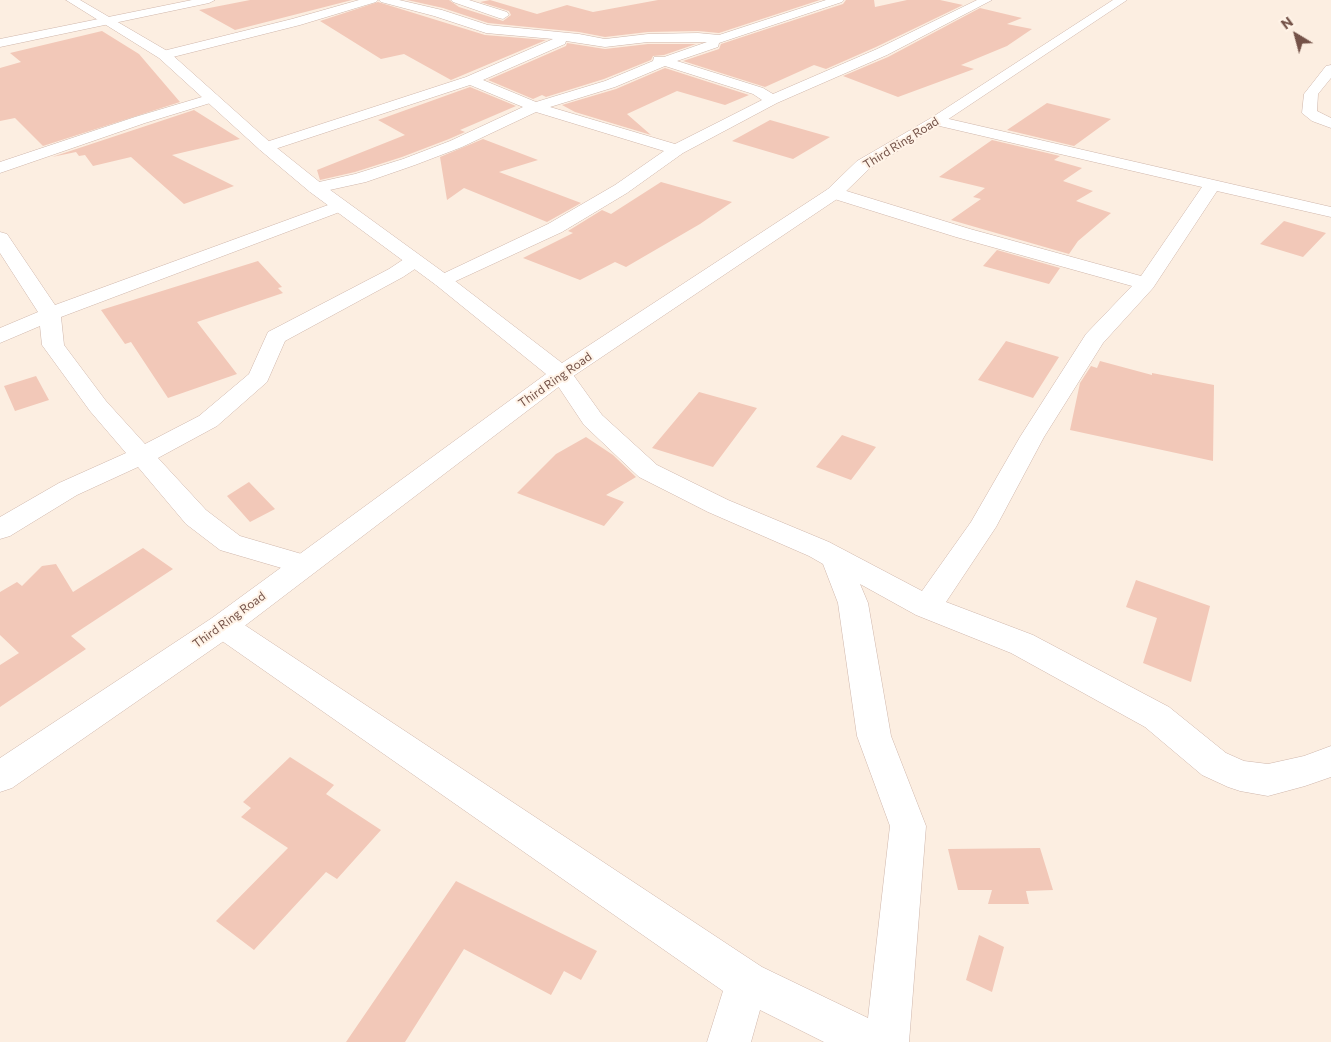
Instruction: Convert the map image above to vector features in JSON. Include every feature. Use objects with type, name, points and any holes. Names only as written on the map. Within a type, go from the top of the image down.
[{"type":"street","points":[[72,0],[164,55],[266,147],[316,188],[443,281],[561,374],[593,420],[648,470],[718,506],[819,549],[927,608],[1022,644],[1158,717],[1214,764],[1240,776],[1268,780],[1305,771],[1331,761]]},
{"type":"street","points":[[0,43],[209,0]]},
{"type":"street","points":[[164,55],[296,22],[372,0]]},
{"type":"street","points":[[385,0],[438,13],[486,29],[605,43],[758,91],[772,100]]},
{"type":"street","points":[[457,0],[537,26],[559,37]]},
{"type":"street","points":[[316,188],[360,178],[409,162],[456,144],[535,107],[610,84],[767,22],[838,0]]},
{"type":"street","points":[[443,281],[555,228],[610,197],[677,150],[772,100],[882,52],[986,0]]},
{"type":"street","name":"Third Ring Road","points":[[0,777],[223,626],[302,564],[561,374],[834,193],[863,165],[936,121],[1121,0]]},
{"type":"street","points":[[605,43],[648,38],[698,37],[720,39],[733,36]]},
{"type":"street","points":[[266,147],[471,80],[560,41],[559,37]]},
{"type":"street","points":[[1331,69],[1311,94],[1309,112],[1317,118],[1331,123]]},
{"type":"street","points":[[471,80],[535,107],[677,150]]},
{"type":"street","points":[[758,91],[796,91]]},
{"type":"street","points":[[0,168],[140,120],[212,98]]},
{"type":"street","points":[[936,121],[1331,212]]},
{"type":"street","points":[[927,608],[982,527],[1032,437],[1094,339],[1146,284],[1212,185]]},
{"type":"street","points":[[834,193],[963,233],[1146,284]]},
{"type":"street","points":[[0,336],[50,314],[339,206]]},
{"type":"street","points":[[0,238],[50,314],[53,345],[98,406],[196,517],[230,542],[302,564]]},
{"type":"street","points":[[0,529],[68,489],[143,455],[208,421],[259,378],[276,337],[396,273],[414,261]]},
{"type":"street","points":[[835,558],[853,603],[874,736],[908,826],[887,1042]]},
{"type":"street","points":[[223,626],[746,982],[870,1042]]},
{"type":"street","points":[[728,1042],[746,982]]},
{"type":"building","points":[[250,0],[352,0],[235,30],[199,10]]},
{"type":"building","points":[[407,0],[449,0],[459,7],[503,21],[511,15],[509,11],[480,2],[490,0],[537,14],[567,5],[593,12],[658,0],[820,0],[719,33],[698,31],[648,32],[605,37],[579,32],[488,23],[443,8]]},
{"type":"building","points":[[846,0],[874,0],[875,7],[907,0],[940,0],[963,5],[826,69],[814,65],[765,87],[683,61],[719,49],[721,44],[843,4]]},
{"type":"building","points":[[378,2],[485,35],[546,40],[451,80],[404,54],[381,59],[320,21]]},
{"type":"building","points":[[980,8],[1022,18],[1007,24],[1032,29],[1007,46],[961,65],[974,69],[898,97],[843,76],[888,57]]},
{"type":"building","points":[[102,31],[139,54],[180,102],[43,146],[15,118],[0,121],[0,68],[21,62],[10,53]]},
{"type":"building","points":[[567,43],[605,49],[648,44],[696,44],[664,55],[653,56],[651,60],[604,79],[546,97],[542,95],[533,99],[488,80],[566,46]]},
{"type":"building","points":[[665,68],[749,95],[725,105],[677,91],[627,114],[651,135],[575,112],[562,105],[616,89]]},
{"type":"building","points":[[470,87],[516,106],[460,130],[465,132],[402,157],[355,172],[320,180],[317,170],[405,135],[378,120]]},
{"type":"building","points":[[1047,103],[1111,119],[1074,146],[1007,130]]},
{"type":"building","points":[[194,110],[240,139],[172,155],[234,186],[184,204],[131,157],[93,166],[85,155],[79,156],[76,152],[52,157]]},
{"type":"building","points":[[770,120],[830,137],[793,159],[732,141]]},
{"type":"building","points":[[483,139],[538,160],[499,172],[581,203],[547,222],[464,188],[447,200],[440,157]]},
{"type":"building","points":[[992,140],[1060,156],[1054,160],[1082,168],[1063,181],[1093,191],[1076,201],[1111,213],[1078,241],[1069,254],[951,220],[981,199],[973,197],[985,188],[939,177]]},
{"type":"building","points":[[661,182],[732,202],[700,224],[626,267],[615,262],[580,280],[523,258],[573,233],[568,231],[602,210],[611,214]]},
{"type":"building","points":[[1284,221],[1326,233],[1303,257],[1260,244]]},
{"type":"building","points":[[997,250],[1060,268],[1049,284],[983,266]]},
{"type":"building","points":[[258,261],[282,287],[278,288],[283,293],[197,322],[237,374],[168,398],[131,342],[125,344],[101,310]]},
{"type":"building","points":[[1006,341],[1059,357],[1033,398],[978,380]]},
{"type":"building","points":[[1100,361],[1152,375],[1152,373],[1214,385],[1213,461],[1070,430],[1080,383],[1091,366],[1097,368]]},
{"type":"building","points":[[36,376],[49,400],[15,411],[4,386]]},
{"type":"building","points":[[699,392],[757,408],[713,467],[652,448]]},
{"type":"building","points":[[842,435],[876,447],[851,480],[816,467]]},
{"type":"building","points":[[586,437],[613,455],[636,477],[606,495],[624,502],[604,526],[517,493],[556,454]]},
{"type":"building","points":[[249,482],[275,509],[250,522],[227,496]]},
{"type":"building","points":[[143,548],[173,569],[71,636],[86,649],[0,707],[0,665],[19,653],[0,635],[0,592],[17,582],[22,586],[42,566],[56,564],[73,592]]},
{"type":"building","points":[[1136,580],[1210,606],[1191,682],[1143,663],[1157,618],[1126,607]]},
{"type":"building","points":[[290,757],[334,785],[326,794],[381,830],[337,879],[326,872],[254,950],[216,921],[288,848],[241,817],[251,808],[243,802]]},
{"type":"building","points":[[1040,848],[1053,890],[1026,891],[1029,904],[988,904],[992,890],[958,890],[948,849]]},
{"type":"building","points":[[456,881],[597,951],[581,980],[564,971],[551,995],[464,949],[405,1042],[346,1042]]},
{"type":"building","points":[[979,935],[1004,947],[992,992],[966,980]]}]
